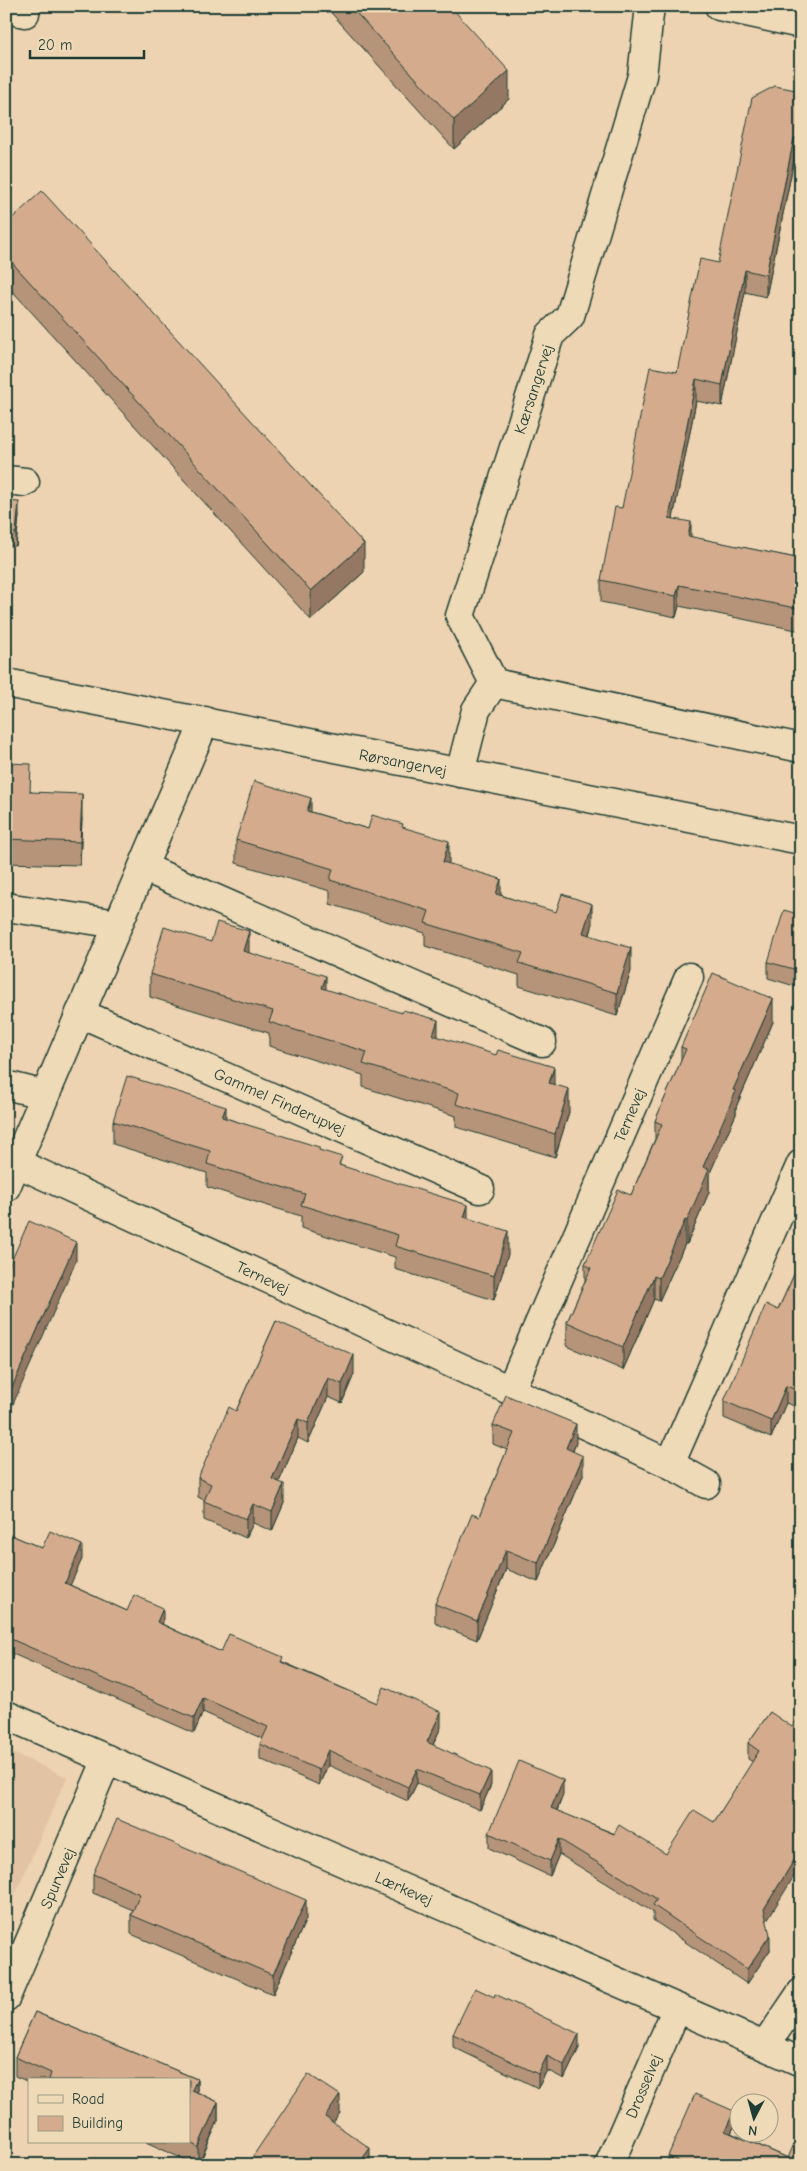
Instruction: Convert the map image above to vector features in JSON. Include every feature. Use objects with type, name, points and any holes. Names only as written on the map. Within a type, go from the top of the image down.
[{"type":"street","points":[[6,9],[25,12],[26,6]]},
{"type":"street","name":"Kærsangervej","points":[[494,683],[460,616],[550,335],[570,316],[642,76],[650,6]]},
{"type":"street","points":[[719,6],[801,24]]},
{"type":"street","name":"Rørsangervej","points":[[6,683],[801,840]]},
{"type":"street","points":[[460,773],[476,710],[494,683],[801,748]]},
{"type":"street","points":[[11,1175],[205,721]]},
{"type":"street","points":[[142,867],[542,1042]]},
{"type":"street","points":[[6,907],[118,924]]},
{"type":"street","name":"Ternevej","points":[[510,1390],[689,977]]},
{"type":"street","name":"Gammel Finderupvej","points":[[80,1013],[480,1189]]},
{"type":"street","points":[[6,1085],[45,1095]]},
{"type":"street","points":[[670,1464],[801,1164]]},
{"type":"street","name":"Ternevej","points":[[11,1175],[510,1390],[670,1464],[706,1484]]},
{"type":"street","name":"Lærkevej","points":[[6,1715],[801,2062]]},
{"type":"street","name":"Spurvevej","points":[[6,1997],[107,1759]]},
{"type":"street","points":[[765,2046],[801,1993]]},
{"type":"street","name":"Drosselvej","points":[[609,2165],[677,2008]]},
{"type":"shaded area","points":[[6,1750],[67,1777],[6,1915]]},
{"type":"building","points":[[350,6],[450,6],[509,71],[454,120]]},
{"type":"building","points":[[775,86],[801,91],[801,139],[794,138],[766,275],[745,270],[722,385],[696,379],[669,518],[691,522],[688,536],[801,559],[801,609],[679,585],[676,596],[601,580],[615,507],[622,508],[650,367],[677,372],[700,259],[718,263],[752,98]]},
{"type":"building","points":[[42,191],[364,544],[311,591],[6,256],[6,224]]},
{"type":"building","points":[[6,501],[19,502],[16,533],[6,532]]},
{"type":"building","points":[[6,763],[31,764],[30,792],[82,794],[80,842],[6,839]]},
{"type":"building","points":[[254,781],[311,798],[307,811],[368,829],[372,815],[403,824],[402,827],[449,841],[443,862],[501,879],[496,894],[556,912],[562,894],[592,904],[583,933],[631,948],[617,993],[519,963],[523,953],[425,923],[429,911],[330,880],[333,869],[236,840]]},
{"type":"building","points":[[784,910],[801,915],[801,971],[768,962]]},
{"type":"building","points":[[217,922],[249,931],[243,951],[326,976],[322,988],[402,1013],[403,1010],[438,1020],[433,1035],[496,1055],[498,1050],[554,1067],[549,1083],[569,1089],[555,1134],[456,1104],[459,1093],[363,1064],[367,1052],[269,1022],[273,1011],[150,974],[164,927],[211,942]]},
{"type":"building","points":[[713,973],[773,999],[733,1090],[736,1091],[703,1167],[709,1169],[687,1221],[685,1220],[659,1278],[654,1276],[623,1347],[567,1322],[591,1268],[585,1264],[618,1190],[631,1195],[662,1124],[655,1121],[686,1049],[681,1047]]},
{"type":"building","points":[[127,1076],[226,1107],[222,1117],[319,1147],[319,1150],[342,1157],[339,1165],[468,1205],[464,1217],[508,1231],[494,1276],[395,1246],[398,1235],[301,1205],[305,1194],[207,1164],[210,1151],[113,1121]]},
{"type":"building","points":[[29,1221],[76,1242],[6,1401],[6,1273]]},
{"type":"building","points":[[801,1259],[801,1381],[797,1390],[786,1386],[771,1421],[724,1401],[766,1304],[778,1310]]},
{"type":"building","points":[[276,1321],[354,1355],[342,1384],[328,1378],[308,1423],[298,1419],[272,1479],[284,1484],[272,1512],[253,1504],[246,1519],[204,1501],[211,1484],[198,1478],[229,1407],[236,1411]]},
{"type":"building","points":[[506,1395],[576,1424],[566,1448],[583,1456],[538,1563],[506,1550],[477,1621],[435,1604],[472,1514],[479,1517],[514,1433],[493,1425]]},
{"type":"building","points":[[50,1531],[82,1545],[65,1583],[127,1611],[134,1595],[163,1608],[157,1622],[221,1652],[229,1634],[283,1657],[281,1662],[377,1703],[384,1687],[441,1712],[427,1742],[491,1771],[480,1795],[417,1769],[408,1787],[328,1750],[319,1770],[260,1744],[268,1727],[203,1698],[194,1718],[6,1637],[6,1533],[42,1548]]},
{"type":"building","points":[[770,1712],[792,1727],[801,1714],[801,1849],[764,1909],[770,1935],[747,1969],[653,1905],[657,1899],[559,1839],[550,1861],[489,1833],[519,1761],[563,1780],[551,1808],[614,1834],[619,1825],[666,1854],[694,1810],[714,1822],[759,1751],[748,1743]]},
{"type":"building","points":[[117,1819],[306,1900],[273,1975],[131,1915],[140,1894],[93,1874]]},
{"type":"building","points":[[475,1988],[494,1997],[495,1994],[579,2034],[564,2065],[547,2056],[538,2074],[453,2034]]},
{"type":"building","points":[[35,2012],[197,2079],[192,2090],[218,2102],[198,2147],[190,2143],[190,2078],[50,2078],[51,2073],[15,2057]]},
{"type":"building","points":[[308,2074],[340,2095],[325,2117],[370,2148],[363,2158],[378,2165],[247,2165]]},
{"type":"building","points":[[695,2094],[730,2109],[730,2120],[725,2131],[730,2133],[730,2144],[755,2144],[788,2158],[797,2137],[801,2139],[801,2165],[687,2165],[668,2156]]}]
